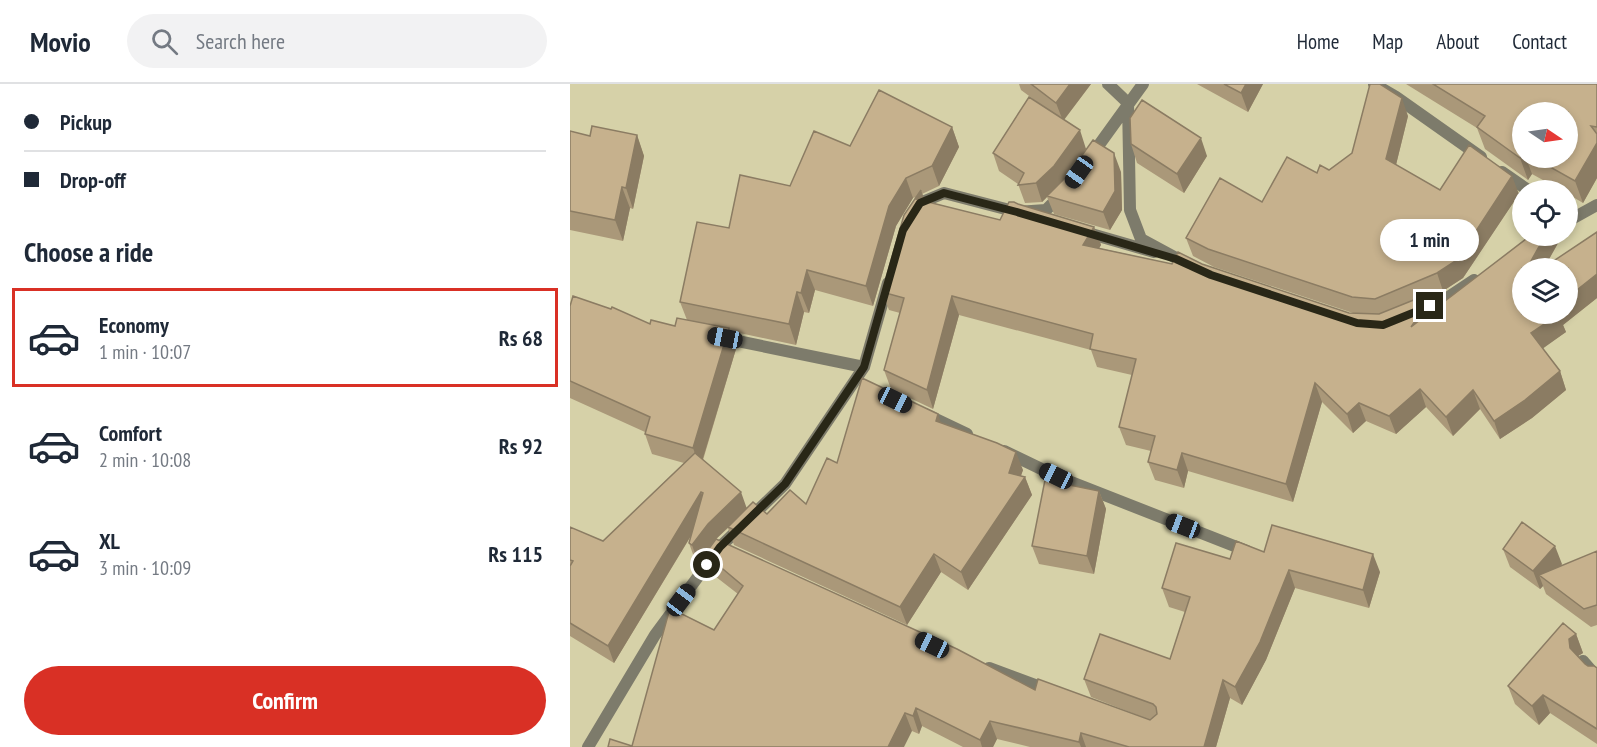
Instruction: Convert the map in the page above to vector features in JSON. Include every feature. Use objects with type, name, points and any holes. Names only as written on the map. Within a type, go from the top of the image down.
[{"type":"street","points":[[1108,84],[1128,103],[1130,210],[1142,239],[1176,259],[1203,271]]},
{"type":"street","points":[[1017,212],[1046,210],[1077,175],[1143,84]]},
{"type":"street","points":[[1374,84],[1514,180]]},
{"type":"street","points":[[909,221],[920,203],[944,193],[1051,222]]},
{"type":"street","points":[[1578,215],[1597,205]]},
{"type":"street","points":[[1074,228],[1176,259]]},
{"type":"street","points":[[1412,314],[1447,298],[1482,275]]},
{"type":"street","points":[[588,747],[655,635],[725,550],[785,484],[860,383],[890,276]]},
{"type":"street","points":[[702,334],[864,367]]},
{"type":"street","points":[[918,411],[1056,476],[1247,551]]},
{"type":"street","points":[[1583,661],[1597,677]]},
{"type":"street","points":[[976,663],[1066,696]]},
{"type":"building","points":[[1031,84],[1070,84],[1056,103]]},
{"type":"building","points":[[1224,84],[1246,84],[1241,93]]},
{"type":"building","points":[[1370,84],[1380,84],[1402,98],[1386,159],[1440,190],[1469,145],[1512,176],[1457,260],[1437,273],[1375,299],[1352,297],[1208,249],[1186,238],[1220,178],[1262,202],[1287,157],[1317,173],[1320,165],[1329,170],[1352,153]]},
{"type":"building","points":[[1433,84],[1597,84],[1597,127],[1591,126],[1597,134],[1597,143],[1576,180],[1552,168],[1578,168],[1578,102],[1512,102],[1512,152],[1477,127],[1485,116]]},
{"type":"building","points":[[879,90],[952,127],[932,166],[906,178],[889,206],[866,286],[807,270],[801,293],[797,292],[789,324],[680,302],[697,222],[729,228],[740,175],[790,186],[814,131],[850,146]]},
{"type":"building","points":[[1029,97],[1080,130],[1054,166],[1036,183],[1018,185],[1024,173],[993,153]]},
{"type":"building","points":[[1142,100],[1201,138],[1177,174],[1131,144],[1130,118]]},
{"type":"building","points":[[592,126],[637,135],[626,188],[622,187],[615,220],[570,211],[570,131],[590,136]]},
{"type":"building","points":[[1093,140],[1114,153],[1115,191],[1103,212],[1047,196],[1067,176]]},
{"type":"building","points":[[921,190],[916,199],[1000,220],[1009,202],[1014,202],[1094,227],[1083,245],[1172,264],[1178,252],[1202,264],[1349,313],[1379,314],[1436,291],[1411,327],[1517,246],[1539,246],[1533,258],[1512,258],[1512,324],[1544,324],[1531,333],[1560,371],[1525,400],[1494,421],[1473,390],[1446,417],[1420,389],[1389,416],[1359,403],[1347,414],[1315,383],[1286,484],[1182,453],[1177,470],[1148,462],[1155,436],[1119,427],[1136,359],[1090,349],[1093,334],[952,296],[927,390],[884,370],[904,298],[882,292],[904,215]]},
{"type":"building","points":[[1597,232],[1597,274],[1578,289],[1578,258],[1558,258]]},
{"type":"building","points":[[573,296],[611,309],[612,307],[650,324],[651,320],[675,326],[677,318],[729,328],[693,448],[645,434],[650,417],[570,381],[570,306]]},
{"type":"building","points":[[862,378],[938,414],[936,421],[1016,452],[1009,473],[1025,477],[961,572],[934,554],[900,607],[728,527],[753,502],[767,514],[790,490],[806,504],[827,458],[837,463]]},
{"type":"building","points":[[695,453],[741,492],[708,524],[692,545],[689,543],[703,493],[701,492],[608,646],[570,623],[570,566],[573,561],[570,560],[570,527],[603,541]]},
{"type":"building","points":[[1045,480],[1099,491],[1087,556],[1032,546]]},
{"type":"building","points":[[1522,522],[1555,546],[1533,571],[1503,549]]},
{"type":"building","points":[[1272,525],[1373,554],[1363,590],[1289,570],[1260,642],[1235,687],[1223,680],[1204,747],[1129,747],[1081,733],[1079,742],[990,721],[980,740],[916,708],[913,716],[905,713],[888,747],[608,747],[610,739],[632,746],[670,608],[714,630],[743,586],[705,554],[716,539],[957,649],[1035,690],[1038,679],[1150,720],[1157,714],[1153,704],[1084,679],[1100,634],[1170,659],[1190,597],[1162,588],[1176,543],[1230,559],[1236,541],[1264,552]]},
{"type":"building","points":[[1597,551],[1597,605],[1584,609],[1539,575]]},
{"type":"building","points":[[1563,623],[1576,634],[1569,639],[1570,648],[1585,664],[1597,668],[1597,729],[1543,695],[1532,706],[1508,686]]},
{"type":"route","points":[[707,565],[720,547],[785,484],[864,367],[903,230],[920,203],[944,193],[1176,259],[1211,275],[1357,323],[1383,325],[1430,306]]}]
